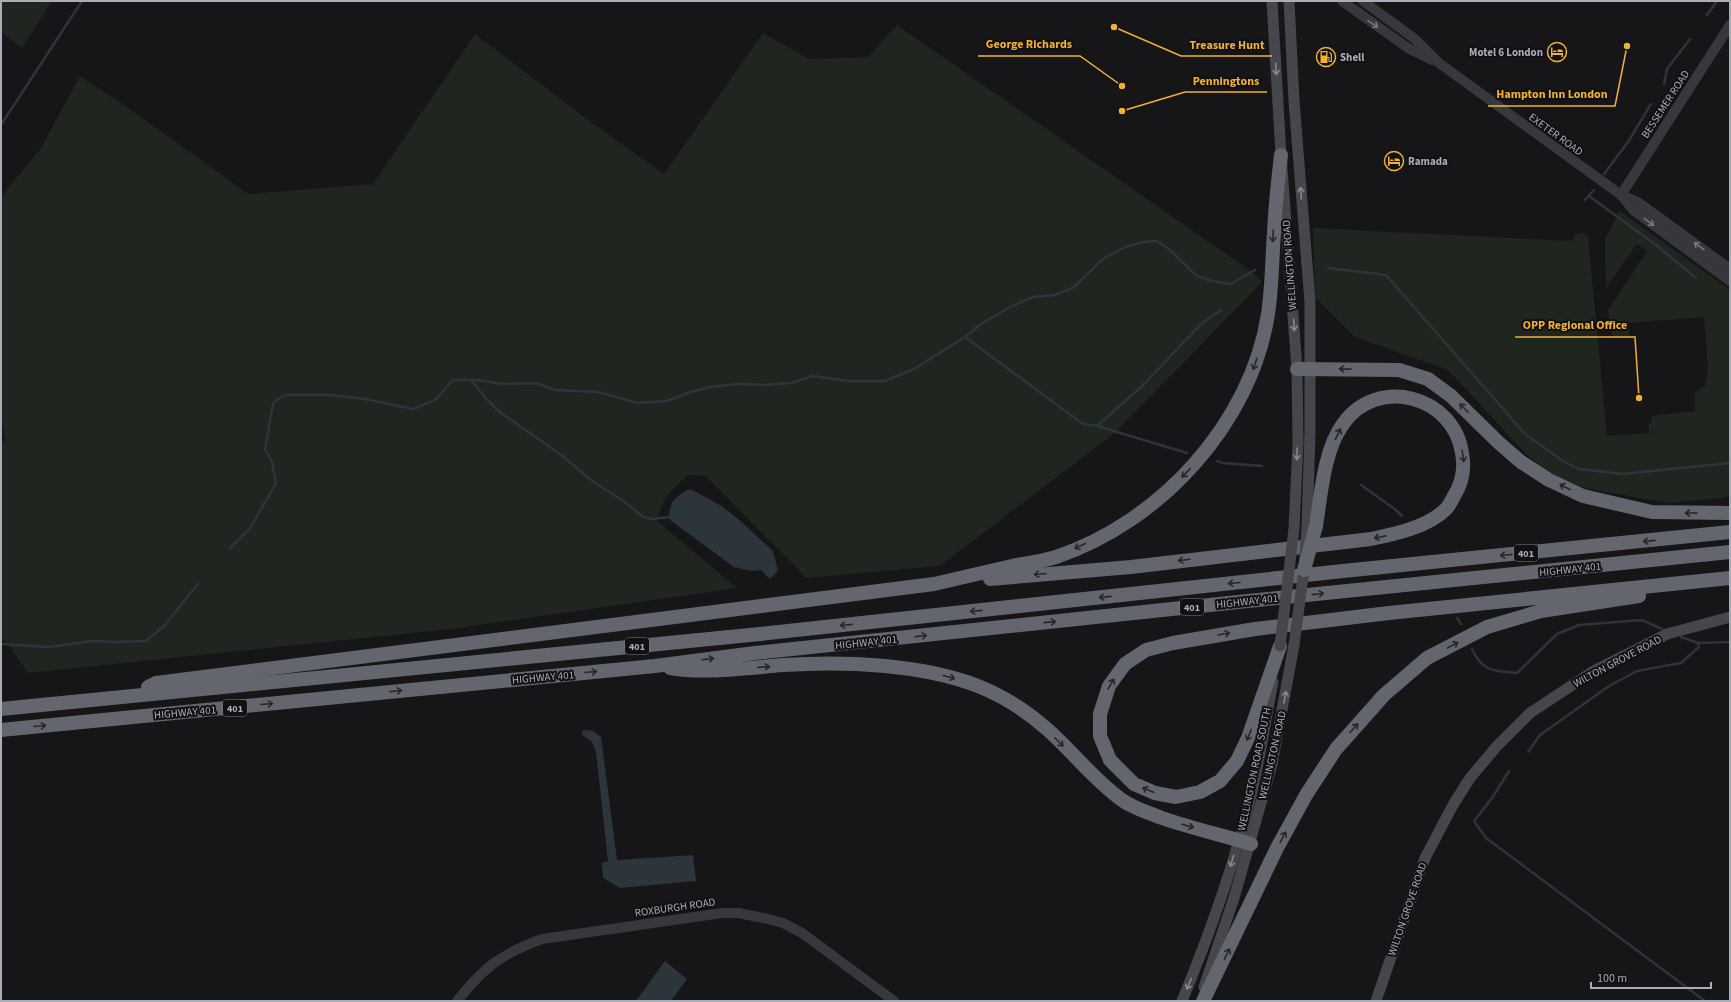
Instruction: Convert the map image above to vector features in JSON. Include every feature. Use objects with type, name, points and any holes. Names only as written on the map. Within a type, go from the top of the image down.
[{"type":"highway","points":[[934,584],[1056,557],[1113,532],[1146,510],[1178,481],[1202,455],[1231,414],[1254,367],[1268,315],[1281,155]]},
{"type":"highway","points":[[1304,369],[1399,370],[1428,379],[1451,396],[1498,442],[1521,462],[1550,480],[1582,496],[1652,512],[1730,513]]},
{"type":"highway","points":[[134,695],[156,683],[934,584],[1131,567],[1371,539],[1395,534],[1423,524],[1446,509],[1461,485],[1464,466],[1461,442],[1454,428],[1444,416],[1430,405],[1412,398],[1387,396],[1368,402],[1354,411],[1342,424],[1332,446],[1326,467],[1311,526],[1304,570]]},
{"type":"highway","name":"HIGHWAY 401","points":[[1,709],[760,634],[1343,571],[1730,532]]},
{"type":"highway","name":"HIGHWAY 401","points":[[1,730],[655,666],[762,652],[1730,552]]},
{"type":"highway","points":[[1280,646],[1248,738],[1236,761],[1220,781],[1200,792],[1176,797],[1155,793],[1134,784],[1110,760],[1100,736],[1100,714],[1109,686],[1125,664],[1146,650],[1173,643],[1262,628],[1389,613],[1730,578]]},
{"type":"highway","points":[[1203,1001],[1277,848],[1306,795],[1319,775],[1336,749],[1384,695],[1427,658],[1487,627],[1541,611],[1687,589],[1715,579]]},
{"type":"highway","points":[[655,666],[691,672],[786,665],[865,665],[916,670],[946,676],[979,686],[1016,706],[1048,730],[1093,775],[1123,801],[1147,812],[1183,825],[1245,842]]},
{"type":"main road","name":"WELLINGTON ROAD","points":[[1272,1],[1281,155],[1304,369],[1311,526]]},
{"type":"main road","name":"WELLINGTON ROAD","points":[[1289,1],[1294,101],[1310,302],[1298,442],[1294,529]]},
{"type":"main road","name":"WELLINGTON ROAD SOUTH","points":[[1182,1001],[1222,894],[1245,842],[1253,786],[1280,646],[1294,529]]},
{"type":"main road","name":"WELLINGTON ROAD","points":[[1199,1001],[1228,916],[1245,842],[1272,764],[1294,645],[1304,570]]},
{"type":"main road","name":"WILTON GROVE ROAD","points":[[1376,1001],[1425,858],[1439,829],[1463,788],[1497,746],[1530,713],[1592,672],[1667,634],[1730,617]]},
{"type":"street","name":"EXETER ROAD","points":[[1342,1],[1408,48],[1439,63]]},
{"type":"street","name":"EXETER ROAD","points":[[1363,1],[1415,39],[1439,63],[1621,196],[1633,210],[1730,281]]},
{"type":"street","name":"BESSEMER ROAD","points":[[1621,196],[1730,25]]},
{"type":"street","name":"EXETER ROAD","points":[[1621,196],[1638,202],[1730,269]]},
{"type":"street","name":"ROXBURGH ROAD","points":[[457,1001],[472,982],[493,963],[517,948],[542,939],[722,912],[738,913],[768,919],[802,933],[894,1001]]},
{"type":"shaded area","points":[[1,1],[52,1],[22,48],[1,32]]},
{"type":"shaded area","points":[[897,25],[1252,272],[1262,282],[1116,432],[940,566],[806,578],[706,476],[688,475],[667,495],[656,520],[737,588],[451,629],[28,673],[8,644],[1,638],[1,443],[5,442],[1,412],[1,197],[41,148],[80,76],[124,105],[248,194],[373,184],[475,34],[592,123],[664,174],[763,33],[809,59],[868,57]]},
{"type":"shaded area","points":[[1620,211],[1730,290],[1730,497],[1668,503],[1584,488],[1557,477],[1528,456],[1448,370],[1355,337],[1315,297],[1313,228],[1572,241],[1575,234],[1583,233],[1588,237],[1607,436],[1650,433],[1648,425],[1652,422],[1652,416],[1695,411],[1695,392],[1705,386],[1708,369],[1704,317],[1629,323],[1629,337],[1617,338],[1612,336],[1608,310],[1647,251],[1637,244],[1606,288],[1605,239]]},
{"type":"shaded area","points":[[690,489],[720,505],[737,518],[773,551],[778,571],[770,579],[761,570],[751,571],[734,567],[670,520],[669,514],[671,505],[677,497]]},
{"type":"shaded area","points":[[582,731],[593,731],[601,737],[617,860],[693,855],[696,881],[620,888],[603,878],[602,863],[608,861],[596,752],[592,742],[582,735]]},
{"type":"shaded area","points":[[665,961],[687,979],[671,1001],[636,1001]]},
{"type":"waterway","points":[[1,125],[82,1]]},
{"type":"waterway","points":[[1707,15],[1717,1]]},
{"type":"waterway","points":[[1664,84],[1667,69],[1690,39]]},
{"type":"waterway","points":[[1604,174],[1628,142],[1651,104]]},
{"type":"waterway","points":[[1585,200],[1594,190]]},
{"type":"waterway","points":[[1589,196],[1656,245],[1696,278]]},
{"type":"waterway","points":[[229,549],[251,527],[276,483],[272,462],[265,449],[274,402],[285,395],[330,395],[365,399],[413,409],[435,400],[453,380],[478,380],[502,384],[536,383],[555,390],[598,392],[638,403],[667,401],[710,387],[737,384],[764,385],[791,383],[813,376],[848,381],[885,381],[914,369],[965,337],[981,324],[1010,307],[1033,297],[1055,295],[1074,287],[1104,258],[1123,248],[1142,242],[1157,241],[1170,250],[1197,276],[1212,281],[1231,284],[1255,270]]},
{"type":"waterway","points":[[1328,268],[1386,275],[1525,434],[1563,461],[1579,469],[1623,474],[1730,463]]},
{"type":"waterway","points":[[1097,426],[1143,385],[1201,324],[1221,310]]},
{"type":"waterway","points":[[965,337],[1083,424],[1097,426],[1187,453]]},
{"type":"waterway","points":[[471,380],[487,400],[501,413],[560,454],[591,480],[626,503],[643,517],[652,519],[670,517]]},
{"type":"waterway","points":[[1217,461],[1223,463],[1262,466]]},
{"type":"waterway","points":[[1361,485],[1402,516]]},
{"type":"waterway","points":[[1,644],[48,647],[93,641],[146,641],[165,625],[198,584]]},
{"type":"waterway","points":[[1457,618],[1461,624]]},
{"type":"waterway","points":[[1472,649],[1480,662],[1490,669],[1495,671],[1517,673],[1557,634],[1579,625],[1642,620],[1662,629]]},
{"type":"waterway","points":[[1681,637],[1698,643],[1730,642]]},
{"type":"waterway","points":[[1528,752],[1540,735],[1609,686],[1637,671],[1681,663],[1699,647],[1698,643]]},
{"type":"waterway","points":[[1509,771],[1492,798],[1474,821],[1486,838],[1705,1001]]},
{"type":"place","name":"Treasure Hunt","points":[[1114,27]]},
{"type":"place","name":"Hampton Inn London","points":[[1627,46]]},
{"type":"place","name":"Motel 6 London","points":[[1557,52]]},
{"type":"place","name":"Shell","points":[[1326,57]]},
{"type":"place","name":"George Richards","points":[[1122,86]]},
{"type":"place","name":"Penningtons","points":[[1122,111]]},
{"type":"place","name":"Ramada","points":[[1394,161]]},
{"type":"place","name":"OPP Regional Office","points":[[1639,398]]}]
